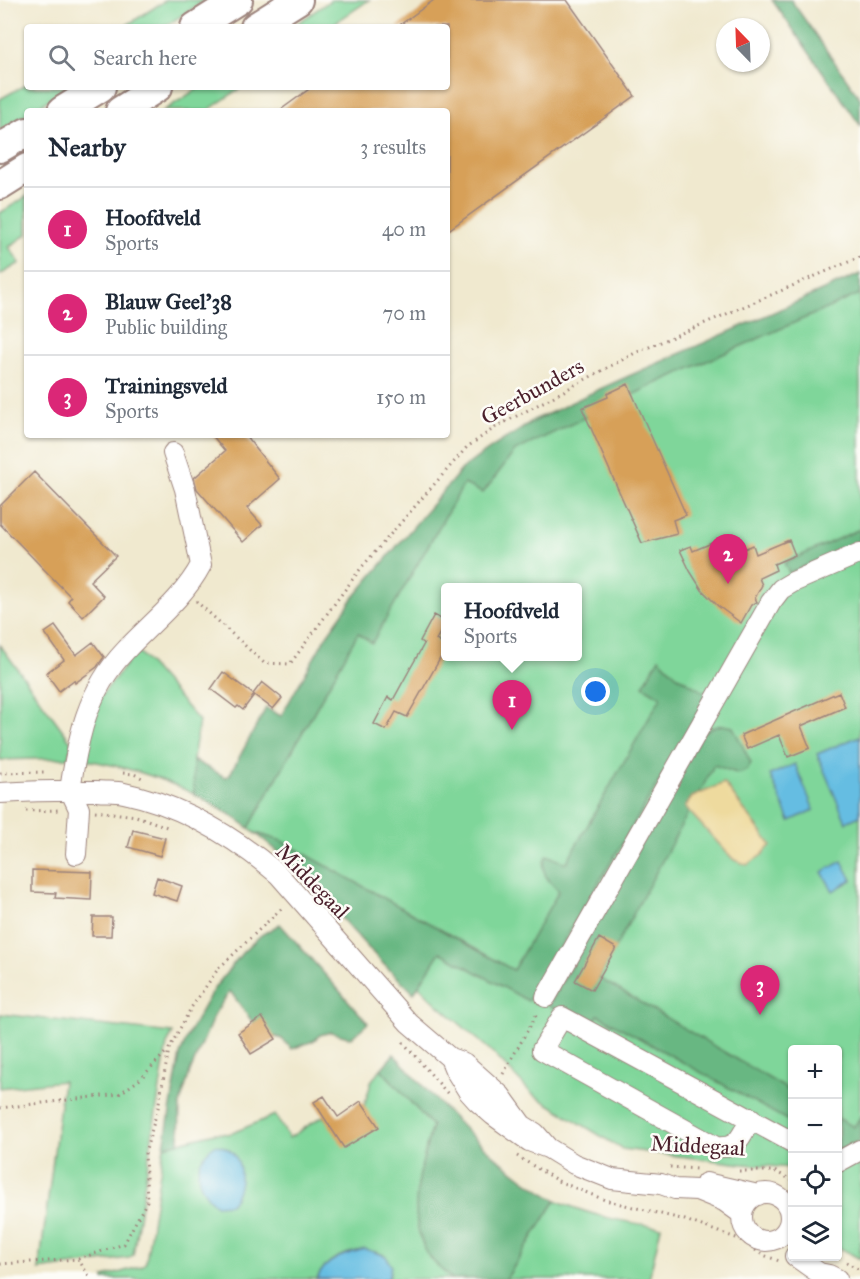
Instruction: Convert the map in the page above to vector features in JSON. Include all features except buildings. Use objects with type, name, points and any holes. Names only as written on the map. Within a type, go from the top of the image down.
[{"type":"highway","points":[[200,24],[238,0]]},
{"type":"highway","points":[[260,24],[298,0]]},
{"type":"highway","points":[[67,108],[96,90]]},
{"type":"highway","points":[[125,108],[153,90]]},
{"type":"highway","points":[[0,148],[24,134]]},
{"type":"highway","points":[[0,185],[24,170]]},
{"type":"street","points":[[76,854],[79,809],[72,780],[80,735],[91,698],[123,653],[192,583],[201,565],[185,489],[173,453]]},
{"type":"street","points":[[546,997],[780,589],[860,552]]},
{"type":"street","name":"Middegaal","points":[[0,793],[72,780],[166,806],[210,825],[254,854],[278,874],[409,1023],[450,1058],[464,1063],[491,1087],[501,1096],[522,1125],[535,1133],[548,1148]]},
{"type":"street","points":[[751,1118],[737,1142],[729,1148],[716,1147],[542,1050],[562,1017],[751,1118],[788,1140]]},
{"type":"street","name":"Middegaal","points":[[450,1058],[459,1077],[477,1101],[493,1116],[529,1141],[548,1148],[574,1164],[612,1179],[664,1176],[676,1180],[765,1194]]},
{"type":"street","points":[[842,1159],[860,1150]]},
{"type":"street","name":"Middegaal","points":[[664,1176],[675,1189],[697,1190],[724,1201],[742,1215]]},
{"type":"street","points":[[788,1184],[747,1202],[742,1215],[744,1226],[751,1236],[761,1241],[767,1241],[783,1234],[788,1225]]},
{"type":"street","points":[[765,1194],[784,1201],[788,1212]]},
{"type":"street","points":[[767,1241],[788,1253]]},
{"type":"street","points":[[801,1261],[819,1273],[833,1277]]},
{"type":"street","points":[[818,1261],[833,1277]]},
{"type":"path","name":"Geerbunders","points":[[185,590],[264,663],[290,664],[361,568],[467,447],[496,427],[635,354],[860,257]]},
{"type":"path","points":[[0,773],[72,780]]},
{"type":"path","points":[[19,811],[79,809],[136,816],[179,831]]},
{"type":"path","points":[[0,1108],[119,1094],[139,1080],[169,1049],[191,1008],[218,969],[287,904]]},
{"type":"path","points":[[491,1087],[500,1078],[546,997]]},
{"type":"path","points":[[0,1264],[78,1259],[124,1244],[147,1201],[146,1153],[158,1108],[169,1049]]},
{"type":"path","name":"Middegaal","points":[[664,1176],[701,1169]]},
{"type":"path","name":"Middegaal","points":[[735,1171],[774,1171],[788,1180]]},
{"type":"path","points":[[78,1259],[91,1279]]},
{"type":"green space","points":[[166,0],[206,0],[169,24],[129,24]]},
{"type":"green space","points":[[331,0],[369,0],[333,24],[296,24]]},
{"type":"green space","points":[[772,0],[791,0],[860,98],[860,125]]},
{"type":"green space","points":[[24,86],[24,90],[64,90],[36,108],[24,108],[24,116],[0,131],[0,99]]},
{"type":"green space","points":[[195,90],[238,90],[211,108],[168,108]]},
{"type":"green space","points":[[24,198],[24,236],[9,247],[20,263],[0,275],[0,213]]},
{"type":"green space","points":[[860,274],[860,294],[666,379],[515,451],[483,493],[464,484],[372,643],[358,633],[249,828],[194,794],[193,760],[225,777],[229,776],[266,708],[281,716],[327,635],[354,597],[462,469],[534,422],[585,396]]},
{"type":"green space","points":[[860,284],[860,1259],[842,1249],[842,1045],[788,1045],[788,1168],[622,1149],[532,1094],[491,1051],[438,1005],[266,836],[255,833],[249,828],[358,633],[463,475],[533,420]]},
{"type":"green space","points":[[860,529],[860,542],[789,573],[784,563]]},
{"type":"green space","points":[[0,645],[72,743],[68,758],[0,760]]},
{"type":"green space","points":[[137,650],[199,721],[193,760],[194,794],[138,772],[80,759],[97,701]]},
{"type":"green space","points":[[659,658],[676,675],[708,695],[666,770],[528,1001],[440,952],[414,993],[379,959],[303,875],[255,833],[282,841],[513,970],[559,891],[544,871],[544,861],[547,855],[566,863],[661,697],[643,686]]},
{"type":"green space","points":[[723,725],[733,727],[751,763],[747,770],[739,774],[714,765],[699,794],[692,797],[685,807],[689,811],[599,978],[788,1090],[788,1121],[598,1015],[590,1029],[549,1006],[702,733]]},
{"type":"green space","points":[[280,924],[368,1023],[351,1038],[331,1032],[292,1049],[282,1039],[259,1031],[230,991],[215,1013],[190,1072],[180,1104],[179,1143],[164,1146],[180,1054],[191,1029],[213,990],[242,953],[261,935]]},
{"type":"green space","points":[[0,1014],[173,1033],[167,1044],[133,1255],[129,1258],[39,1270],[63,1081],[0,1088]]},
{"type":"green space","points":[[394,1054],[470,1134],[533,1186],[556,1200],[506,1279],[452,1279],[431,1259],[422,1241],[417,1225],[417,1192],[432,1126],[381,1069]]},
{"type":"green space","points":[[381,1069],[432,1126],[425,1152],[429,1257],[452,1279],[388,1279],[390,1275],[386,1256],[356,1251],[329,1263],[317,1279],[104,1279],[104,1277],[142,1266],[146,1262],[164,1146],[215,1133],[230,1134],[275,1115],[289,1138],[323,1116],[330,1124],[364,1106],[372,1080]]},
{"type":"green space","points":[[860,1117],[860,1140],[842,1149],[842,1120],[854,1127]]},
{"type":"green space","points":[[556,1200],[607,1218],[661,1227],[649,1279],[506,1279]]},
{"type":"sand","points":[[724,783],[771,845],[762,855],[747,865],[733,859],[685,807],[692,797]]},
{"type":"water","points":[[860,736],[860,816],[846,822],[817,754]]},
{"type":"water","points":[[795,764],[814,810],[790,821],[770,775]]},
{"type":"water","points":[[842,861],[852,880],[833,891],[822,872]]},
{"type":"water","points":[[215,1145],[225,1147],[232,1153],[240,1169],[239,1187],[230,1204],[216,1205],[203,1191],[200,1183],[198,1175],[202,1159]]},
{"type":"water","points":[[365,1249],[386,1256],[391,1266],[388,1279],[317,1279],[330,1262],[343,1255]]},
{"type":"place","name":"Blauw Geel'38","points":[[728,584]]},
{"type":"place","name":"Hoofdveld","points":[[512,730]]},
{"type":"place","name":"Trainingsveld","points":[[760,1015]]}]
